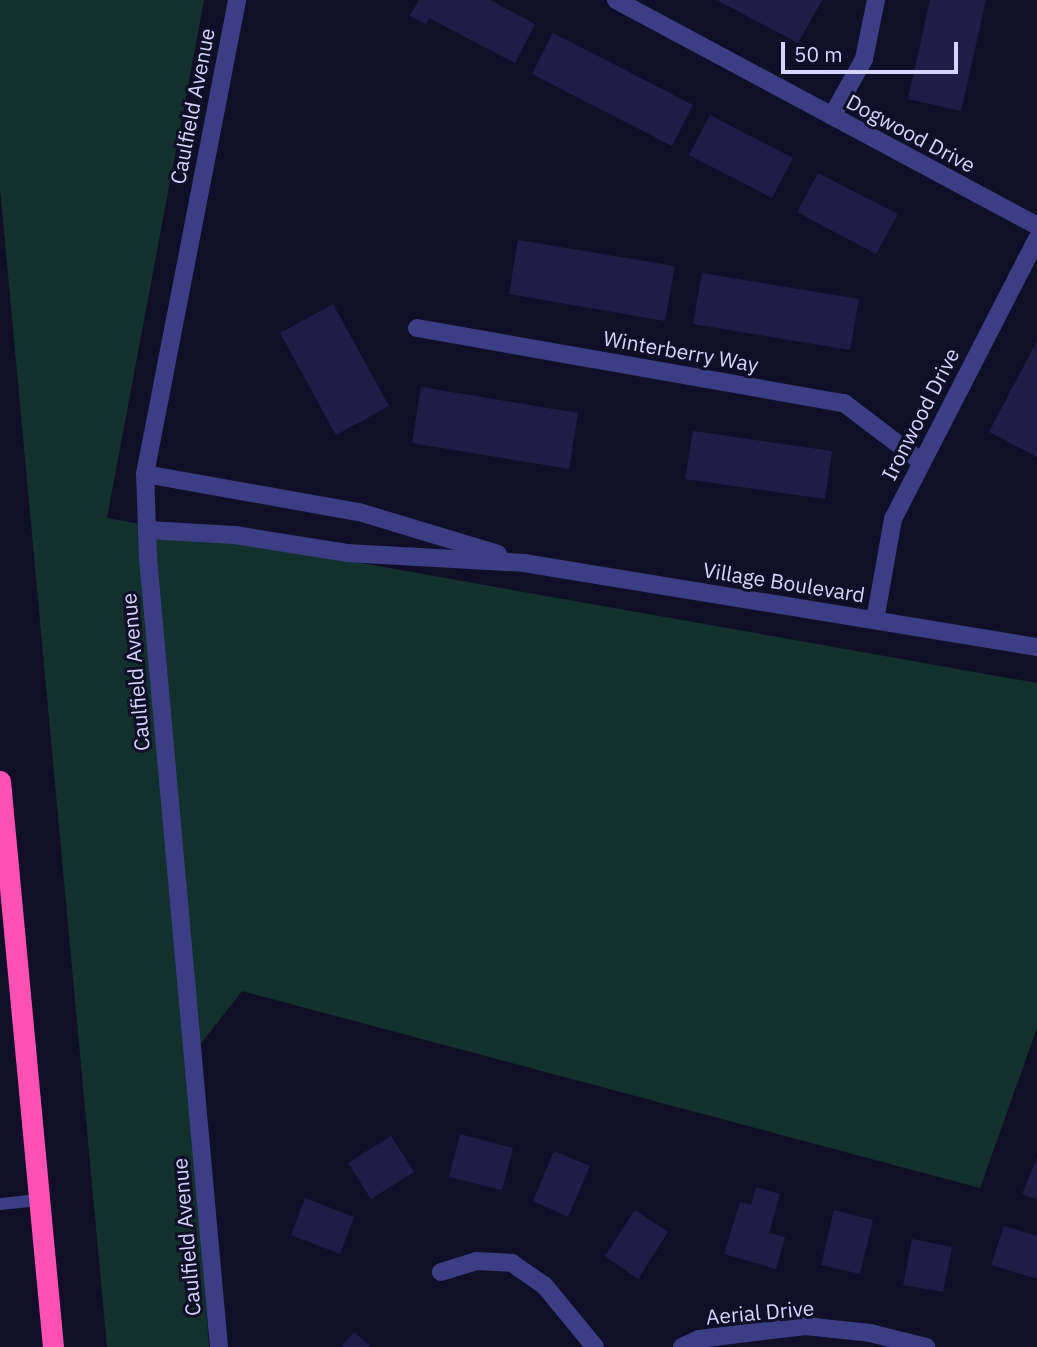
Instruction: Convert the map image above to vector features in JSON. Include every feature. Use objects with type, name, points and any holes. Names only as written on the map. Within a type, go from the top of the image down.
[{"type":"highway","points":[[0,780],[52,1347]]},
{"type":"street","name":"Caulfield Avenue","points":[[219,1347],[147,530],[145,474],[237,0]]},
{"type":"street","name":"Dogwood Drive","points":[[616,0],[1037,226]]},
{"type":"street","points":[[832,116],[864,59],[876,0]]},
{"type":"street","name":"Ironwood Drive","points":[[875,620],[893,519],[919,460],[1037,239]]},
{"type":"street","name":"Winterberry Way","points":[[417,328],[844,403],[919,460]]},
{"type":"street","name":"Village Boulevard","points":[[145,474],[359,512],[524,563]]},
{"type":"street","name":"Village Boulevard","points":[[147,530],[235,535],[347,553],[524,563],[1037,647]]},
{"type":"street","points":[[440,1272],[476,1261],[512,1264],[544,1285],[595,1347]]},
{"type":"street","name":"Aerial Drive","points":[[682,1347],[699,1339],[805,1326],[870,1333],[926,1347]]},
{"type":"lane","points":[[0,1204],[39,1200]]},
{"type":"green space","points":[[0,0],[204,0],[107,518],[1037,683],[1037,1028],[980,1188],[242,991],[188,1060],[209,1347],[107,1347],[0,188]]},
{"type":"building","points":[[419,0],[490,0],[535,24],[515,63],[429,18],[426,24],[410,16]]},
{"type":"building","points":[[717,0],[822,0],[798,43]]},
{"type":"building","points":[[930,0],[986,0],[961,111],[908,99]]},
{"type":"building","points":[[553,33],[693,105],[672,146],[532,74]]},
{"type":"building","points":[[710,115],[793,158],[772,198],[689,155]]},
{"type":"building","points":[[818,173],[898,214],[876,254],[797,212]]},
{"type":"building","points":[[518,240],[675,266],[665,321],[509,294]]},
{"type":"building","points":[[702,273],[859,299],[850,350],[693,324]]},
{"type":"building","points":[[333,304],[389,406],[336,435],[280,333]]},
{"type":"building","points":[[1037,341],[1037,457],[989,432]]},
{"type":"building","points":[[421,387],[578,413],[569,469],[412,443]]},
{"type":"building","points":[[693,431],[832,451],[825,499],[685,479]]},
{"type":"building","points":[[460,1134],[513,1148],[502,1190],[449,1177]]},
{"type":"building","points":[[391,1136],[414,1172],[371,1199],[348,1163]]},
{"type":"building","points":[[554,1151],[590,1166],[568,1217],[533,1201]]},
{"type":"building","points":[[1037,1158],[1037,1200],[1022,1194]]},
{"type":"building","points":[[756,1187],[780,1194],[769,1233],[785,1237],[776,1269],[724,1254],[740,1202],[751,1205]]},
{"type":"building","points":[[305,1198],[354,1217],[340,1254],[291,1235]]},
{"type":"building","points":[[635,1210],[668,1232],[638,1279],[605,1256]]},
{"type":"building","points":[[834,1210],[873,1220],[860,1274],[821,1265]]},
{"type":"building","points":[[1004,1226],[1037,1236],[1037,1279],[991,1265]]},
{"type":"building","points":[[912,1239],[952,1247],[943,1292],[903,1285]]},
{"type":"building","points":[[354,1332],[371,1347],[341,1347]]}]
